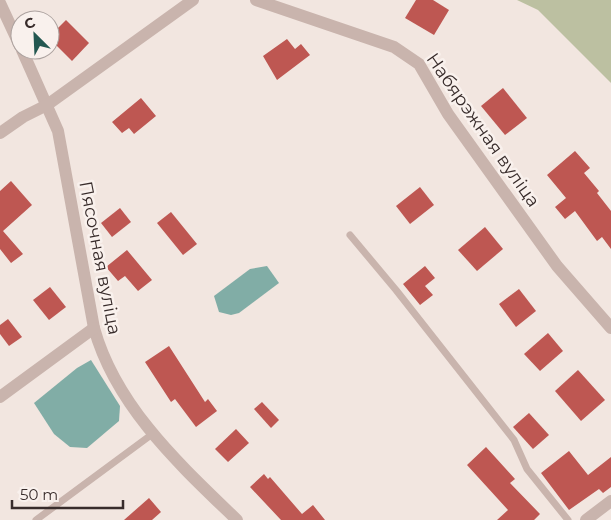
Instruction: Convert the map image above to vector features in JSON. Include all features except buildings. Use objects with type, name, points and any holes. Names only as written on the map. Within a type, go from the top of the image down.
[{"type":"street","points":[[0,133],[23,116],[47,106],[193,0]]},
{"type":"street","name":"Набярэжная вуліца","points":[[256,0],[394,47],[419,64],[448,114],[557,266],[611,328]]},
{"type":"street","points":[[0,3],[10,24]]},
{"type":"street","name":"Пясочная вуліца","points":[[26,60],[58,131],[94,328],[101,353],[151,435],[237,520]]},
{"type":"street","points":[[0,397],[94,328]]},
{"type":"street","points":[[586,520],[611,501]]},
{"type":"lane","points":[[350,235],[396,290],[514,440],[527,469],[568,520]]},
{"type":"lane","points":[[36,520],[151,435]]},
{"type":"green space","points":[[517,0],[611,0],[611,83],[538,10]]},
{"type":"water","points":[[267,266],[279,283],[239,313],[231,315],[219,312],[214,296],[250,269]]},
{"type":"water","points":[[91,360],[120,406],[119,421],[87,448],[70,447],[54,434],[34,403],[77,368]]}]
